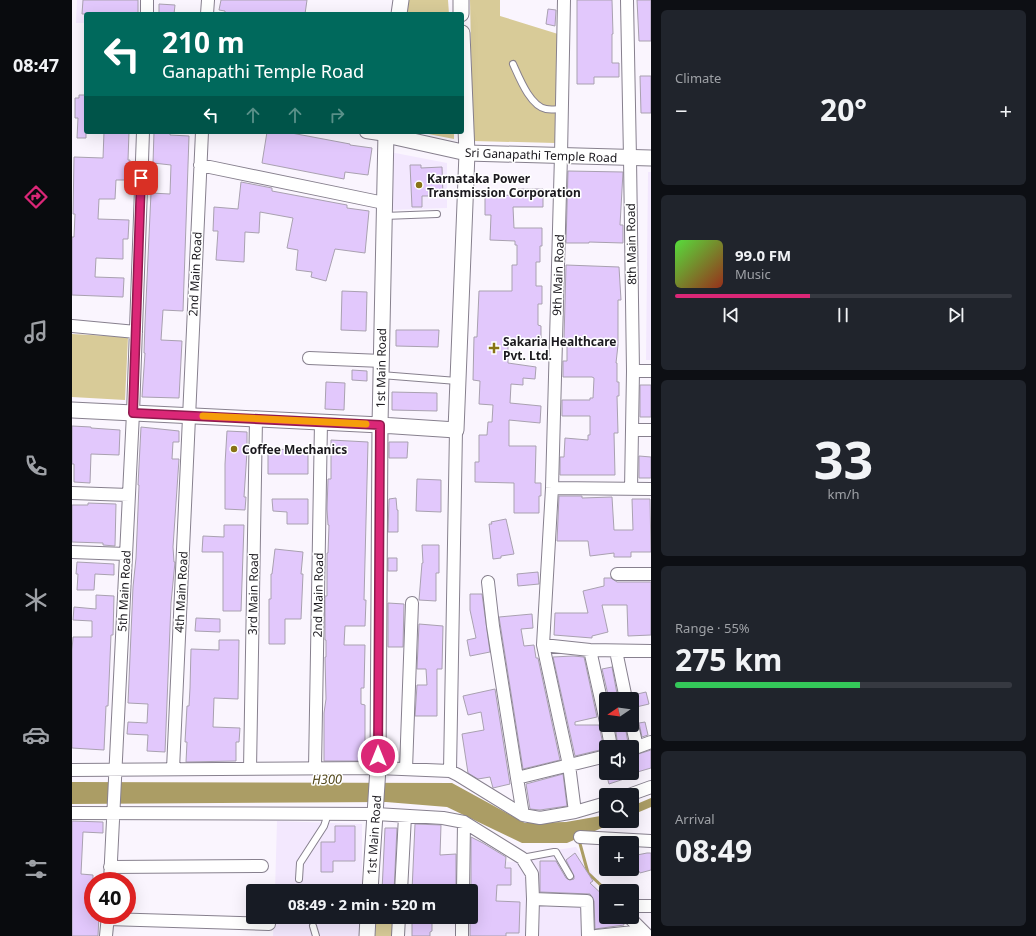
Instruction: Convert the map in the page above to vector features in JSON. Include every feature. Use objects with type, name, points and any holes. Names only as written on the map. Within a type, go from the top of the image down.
[{"type":"street","points":[[147,0],[147,12]]},
{"type":"street","points":[[207,12],[208,0]]},
{"type":"street","points":[[399,12],[401,0]]},
{"type":"street","points":[[461,0],[461,12]]},
{"type":"street","name":"9th Main Road","points":[[564,0],[552,488],[543,645],[569,765],[575,812]]},
{"type":"street","name":"8th Main Road","points":[[627,0],[633,371],[631,489]]},
{"type":"street","points":[[450,771],[456,430],[466,153],[464,93]]},
{"type":"street","points":[[133,413],[143,134]]},
{"type":"street","name":"2nd Main Road","points":[[189,415],[202,134]]},
{"type":"street","name":"1st Main Road","points":[[371,884],[378,768],[380,425],[386,134]]},
{"type":"street","name":"Sri Ganapathi Temple Road","points":[[390,134],[466,153],[651,158]]},
{"type":"street","points":[[200,165],[384,210]]},
{"type":"street","points":[[72,326],[136,332]]},
{"type":"street","points":[[309,358],[381,368]]},
{"type":"street","points":[[633,371],[651,371]]},
{"type":"street","points":[[72,410],[456,430]]},
{"type":"street","name":"5th Main Road","points":[[110,872],[133,413]]},
{"type":"street","name":"4th Main Road","points":[[172,769],[189,415]]},
{"type":"street","name":"3rd Main Road","points":[[250,769],[256,419]]},
{"type":"street","name":"2nd Main Road","points":[[315,768],[321,422]]},
{"type":"street","points":[[632,430],[651,430]]},
{"type":"street","points":[[552,488],[651,489]]},
{"type":"street","points":[[72,493],[129,495]]},
{"type":"street","points":[[72,552],[126,554]]},
{"type":"street","points":[[617,574],[651,574]]},
{"type":"street","points":[[488,582],[493,626],[523,815]]},
{"type":"street","points":[[406,769],[412,603]]},
{"type":"street","points":[[543,645],[590,650],[651,651]]},
{"type":"street","points":[[590,650],[599,692]]},
{"type":"street","points":[[616,651],[625,692]]},
{"type":"street","points":[[639,746],[651,742]]},
{"type":"street","points":[[517,778],[599,758]]},
{"type":"street","points":[[72,770],[378,768],[450,771],[523,815],[540,818],[575,812],[599,805]]},
{"type":"street","points":[[639,791],[651,787]]},
{"type":"street","points":[[72,812],[376,814],[443,818],[464,822],[522,858],[532,874],[532,936]]},
{"type":"street","points":[[401,884],[405,816]]},
{"type":"street","points":[[463,884],[464,822]]},
{"type":"street","points":[[580,837],[651,841]]},
{"type":"street","points":[[110,867],[262,866]]},
{"type":"street","points":[[533,899],[587,901],[588,936]]},
{"type":"street","points":[[639,910],[651,906]]},
{"type":"street","points":[[136,918],[246,923]]},
{"type":"street","points":[[106,936],[107,924]]},
{"type":"street","points":[[366,936],[367,924]]},
{"type":"street","points":[[398,936],[399,924]]},
{"type":"street","points":[[462,924],[462,936]]},
{"type":"street","points":[[596,936],[645,934],[639,924]]},
{"type":"lane","points":[[513,64],[526,91],[539,107],[545,109],[562,109]]},
{"type":"lane","points":[[384,210],[437,214]]},
{"type":"lane","points":[[381,368],[458,381]]},
{"type":"lane","points":[[299,879],[300,863],[324,826],[328,814]]},
{"type":"lane","points":[[522,858],[556,852],[570,876]]},
{"type":"lane","points":[[313,926],[316,936]]},
{"type":"shaded area","points":[[77,0],[143,0],[142,12],[84,12],[84,23],[76,23]]},
{"type":"shaded area","points":[[404,0],[448,0],[449,12],[403,12]]},
{"type":"shaded area","points":[[470,0],[500,0],[500,16],[558,34],[555,143],[473,141]]},
{"type":"shaded area","points":[[428,134],[454,134],[454,139]]},
{"type":"shaded area","name":"Karnataka Power Transmission Corporation","points":[[390,152],[447,163],[447,208],[390,210]]},
{"type":"shaded area","points":[[648,172],[651,172],[651,360],[646,360]]},
{"type":"shaded area","points":[[72,334],[128,337],[125,400],[72,397]]},
{"type":"shaded area","points":[[72,782],[452,783],[525,823],[566,822],[599,816],[599,828],[602,828],[567,843],[522,843],[447,807],[386,802],[72,804]]},
{"type":"shaded area","points":[[651,798],[651,807],[639,812],[639,803]]},
{"type":"shaded area","points":[[277,821],[362,824],[362,884],[275,884]]},
{"type":"shaded area","points":[[576,847],[597,881],[591,936],[482,936],[482,861],[520,862],[537,853]]},
{"type":"shaded area","points":[[274,924],[360,924],[359,936],[273,936]]},
{"type":"shaded area","points":[[376,924],[396,924],[396,936],[375,936]]},
{"type":"building","points":[[83,0],[138,0],[138,12],[84,12],[84,14],[82,14]]},
{"type":"building","points":[[221,0],[307,0],[305,12],[225,12],[219,10]]},
{"type":"building","points":[[577,0],[612,0],[612,63],[619,63],[619,77],[594,77],[594,84],[577,84]]},
{"type":"building","points":[[637,0],[651,0],[651,41],[639,41]]},
{"type":"building","points":[[159,4],[175,5],[174,12],[159,12]]},
{"type":"building","points":[[548,9],[556,10],[555,26],[546,24]]},
{"type":"building","points":[[640,76],[651,76],[651,113],[641,113]]},
{"type":"building","points":[[79,95],[84,95],[84,134],[86,134],[86,138],[77,138],[78,118],[75,118],[75,98],[79,98]]},
{"type":"building","points":[[104,134],[129,134],[128,160],[130,160],[130,180],[116,180],[115,199],[99,199],[98,219],[129,220],[128,239],[123,239],[123,259],[96,258],[95,277],[124,278],[123,297],[72,295],[72,237],[74,237],[75,214],[73,214],[74,157],[103,158]]},
{"type":"building","points":[[154,134],[189,136],[183,311],[163,310],[161,340],[182,341],[179,398],[142,397],[151,193],[170,194],[171,165],[153,163]]},
{"type":"building","points":[[267,134],[297,134],[372,148],[368,175],[345,172],[344,179],[262,163]]},
{"type":"building","points":[[410,165],[421,165],[421,168],[442,167],[443,196],[422,196],[422,207],[412,207]]},
{"type":"building","points":[[568,171],[623,172],[620,225],[623,225],[623,243],[566,243]]},
{"type":"building","points":[[241,182],[272,188],[272,191],[347,205],[347,208],[369,211],[365,253],[335,249],[326,281],[311,277],[312,272],[296,270],[298,250],[287,248],[293,218],[260,212],[259,233],[245,232],[244,262],[216,260],[218,231],[213,231],[214,207],[238,209]]},
{"type":"building","points":[[518,189],[543,189],[543,207],[513,207],[514,228],[542,228],[540,262],[536,262],[536,286],[542,286],[542,304],[538,304],[538,325],[541,326],[541,345],[508,345],[508,363],[536,367],[535,379],[523,378],[523,385],[511,384],[510,403],[541,406],[540,423],[509,420],[509,446],[536,446],[535,483],[541,483],[539,513],[514,513],[514,483],[475,482],[475,462],[479,462],[479,435],[487,435],[488,422],[492,422],[493,405],[479,404],[480,381],[473,380],[474,337],[477,337],[479,291],[512,291],[512,265],[517,265],[517,245],[515,245],[515,241],[490,240],[491,215],[485,215],[485,196],[517,195]]},
{"type":"building","points":[[566,265],[619,267],[621,300],[618,300],[618,345],[616,363],[617,382],[619,382],[619,396],[617,396],[618,433],[614,433],[615,475],[560,475],[560,457],[564,457],[565,438],[588,440],[588,435],[590,435],[590,416],[562,416],[562,400],[590,400],[590,398],[593,398],[594,378],[563,377],[563,361],[567,361],[567,339],[564,339]]},
{"type":"building","points":[[342,291],[367,292],[366,331],[341,330]]},
{"type":"building","points":[[396,330],[439,330],[438,347],[396,346]]},
{"type":"building","points":[[352,370],[367,371],[367,381],[352,380]]},
{"type":"building","points":[[326,382],[345,383],[344,410],[325,409]]},
{"type":"building","points":[[640,385],[651,385],[651,417],[640,417]]},
{"type":"building","points":[[392,392],[437,393],[437,411],[392,410]]},
{"type":"building","points":[[72,426],[120,430],[119,455],[91,454],[90,483],[74,482],[74,464],[72,464]]},
{"type":"building","points":[[141,427],[179,431],[179,442],[173,442],[172,459],[179,459],[173,547],[175,562],[171,603],[165,752],[147,751],[148,735],[127,734],[128,722],[147,723],[148,704],[128,703]]},
{"type":"building","points":[[227,431],[247,432],[244,497],[246,497],[245,510],[225,509]]},
{"type":"building","points":[[331,440],[368,442],[364,600],[366,600],[365,626],[345,626],[344,645],[365,645],[364,688],[361,688],[361,704],[365,705],[365,761],[324,761],[324,713],[326,699],[325,596],[327,596],[327,553],[329,525],[327,509],[328,479],[331,479]]},
{"type":"building","points":[[389,442],[408,442],[407,458],[389,458]]},
{"type":"building","points":[[268,449],[308,450],[308,474],[268,474]]},
{"type":"building","points":[[639,456],[651,457],[651,478],[639,478]]},
{"type":"building","points":[[417,479],[441,480],[441,512],[416,511]]},
{"type":"building","points":[[559,496],[582,496],[582,498],[612,497],[614,530],[633,530],[632,499],[650,499],[651,552],[631,552],[631,557],[614,557],[614,553],[590,556],[588,541],[557,541]]},
{"type":"building","points":[[396,498],[398,510],[398,532],[388,532],[389,499]]},
{"type":"building","points":[[272,499],[308,499],[308,524],[287,524],[287,512],[273,511]]},
{"type":"building","points":[[88,503],[116,504],[115,546],[103,545],[103,543],[72,542],[72,505],[88,505]]},
{"type":"building","points":[[506,519],[514,554],[493,559],[489,524],[492,524],[491,522]]},
{"type":"building","points":[[224,525],[244,525],[241,611],[223,611],[223,552],[202,552],[203,536],[224,537]]},
{"type":"building","points":[[422,545],[439,545],[439,573],[436,573],[436,601],[419,600],[423,563]]},
{"type":"building","points":[[275,549],[303,552],[301,574],[303,574],[301,619],[285,619],[285,644],[269,644],[269,599],[271,599],[271,574]]},
{"type":"building","points":[[388,558],[397,558],[397,571],[388,571]]},
{"type":"building","points":[[77,562],[114,564],[114,575],[95,574],[94,590],[77,590]]},
{"type":"building","points":[[538,572],[539,584],[518,586],[517,574]]},
{"type":"building","points":[[604,578],[611,578],[617,582],[651,582],[651,635],[628,636],[627,605],[602,605],[608,632],[592,636],[592,638],[554,635],[555,613],[588,613],[583,591],[604,586]]},
{"type":"building","points":[[470,594],[482,594],[490,652],[470,656],[467,640],[476,638],[470,610]]},
{"type":"building","points":[[96,595],[114,596],[113,635],[111,635],[108,706],[106,706],[104,750],[72,748],[73,637],[92,637],[92,621],[73,620],[74,607],[96,609]]},
{"type":"building","points":[[388,603],[404,604],[403,647],[388,647]]},
{"type":"building","points":[[532,614],[533,628],[521,629],[524,646],[534,645],[560,760],[523,769],[499,617]]},
{"type":"building","points":[[196,618],[220,619],[220,632],[195,631]]},
{"type":"building","points":[[419,624],[443,626],[442,669],[437,669],[437,716],[415,716],[417,685],[427,685],[426,669],[417,669]]},
{"type":"building","points":[[219,640],[239,640],[238,699],[214,698],[213,727],[240,728],[239,742],[236,742],[236,761],[186,762],[187,742],[185,742],[187,706],[189,706],[191,649],[219,650]]},
{"type":"building","points":[[553,657],[584,657],[597,717],[575,722],[575,725],[599,725],[599,732],[600,732],[602,740],[599,740],[599,750],[575,756]]},
{"type":"building","points":[[612,667],[617,692],[607,692],[602,669]]},
{"type":"building","points":[[495,689],[510,784],[493,788],[490,777],[478,779],[468,773],[462,734],[484,730],[481,712],[468,715],[463,696]]},
{"type":"building","points":[[646,692],[649,704],[639,706],[639,694]]},
{"type":"building","points":[[645,722],[648,735],[642,737],[639,723]]},
{"type":"building","points":[[616,732],[626,732],[628,740],[617,740]]},
{"type":"building","points":[[651,750],[651,768],[639,772],[639,754]]},
{"type":"building","points":[[563,774],[567,806],[540,810],[530,809],[526,784]]},
{"type":"building","points":[[608,780],[621,780],[609,784]]},
{"type":"building","points":[[72,821],[103,822],[103,833],[83,832],[81,874],[84,874],[84,924],[99,924],[98,936],[72,936]]},
{"type":"building","points":[[415,824],[441,825],[440,855],[456,854],[456,884],[412,884]]},
{"type":"building","points":[[335,826],[355,826],[355,861],[333,861],[333,872],[321,872],[321,842],[335,842]]},
{"type":"building","points":[[385,828],[397,828],[394,884],[382,884]]},
{"type":"building","points":[[471,837],[506,857],[505,868],[511,868],[511,885],[497,885],[496,901],[520,902],[519,933],[506,933],[506,936],[470,936],[470,924],[478,924],[478,884],[471,884]]},
{"type":"building","points":[[575,853],[593,881],[590,883],[599,891],[599,924],[624,925],[595,929],[594,901],[590,894],[540,892],[540,861],[556,861],[566,878],[570,880],[574,879],[566,860]]},
{"type":"building","points":[[651,853],[651,870],[640,873],[639,855]]},
{"type":"building","points":[[412,924],[432,924],[430,936],[412,936]]},
{"type":"waterway","points":[[579,840],[588,873],[600,884]]},
{"type":"slow traffic","points":[[203,416],[366,424]]},
{"type":"place","name":"Karnataka Power Transmission Corporation","points":[[419,185]]},
{"type":"place","name":"Sakaria Healthcare Pvt. Ltd.","points":[[494,348]]},
{"type":"place","name":"Coffee Mechanics","points":[[234,449]]},
{"type":"route","points":[[141,178],[133,413],[380,425],[378,756]]},
{"type":"water label","name":"H300","points":[[327,779]]}]
